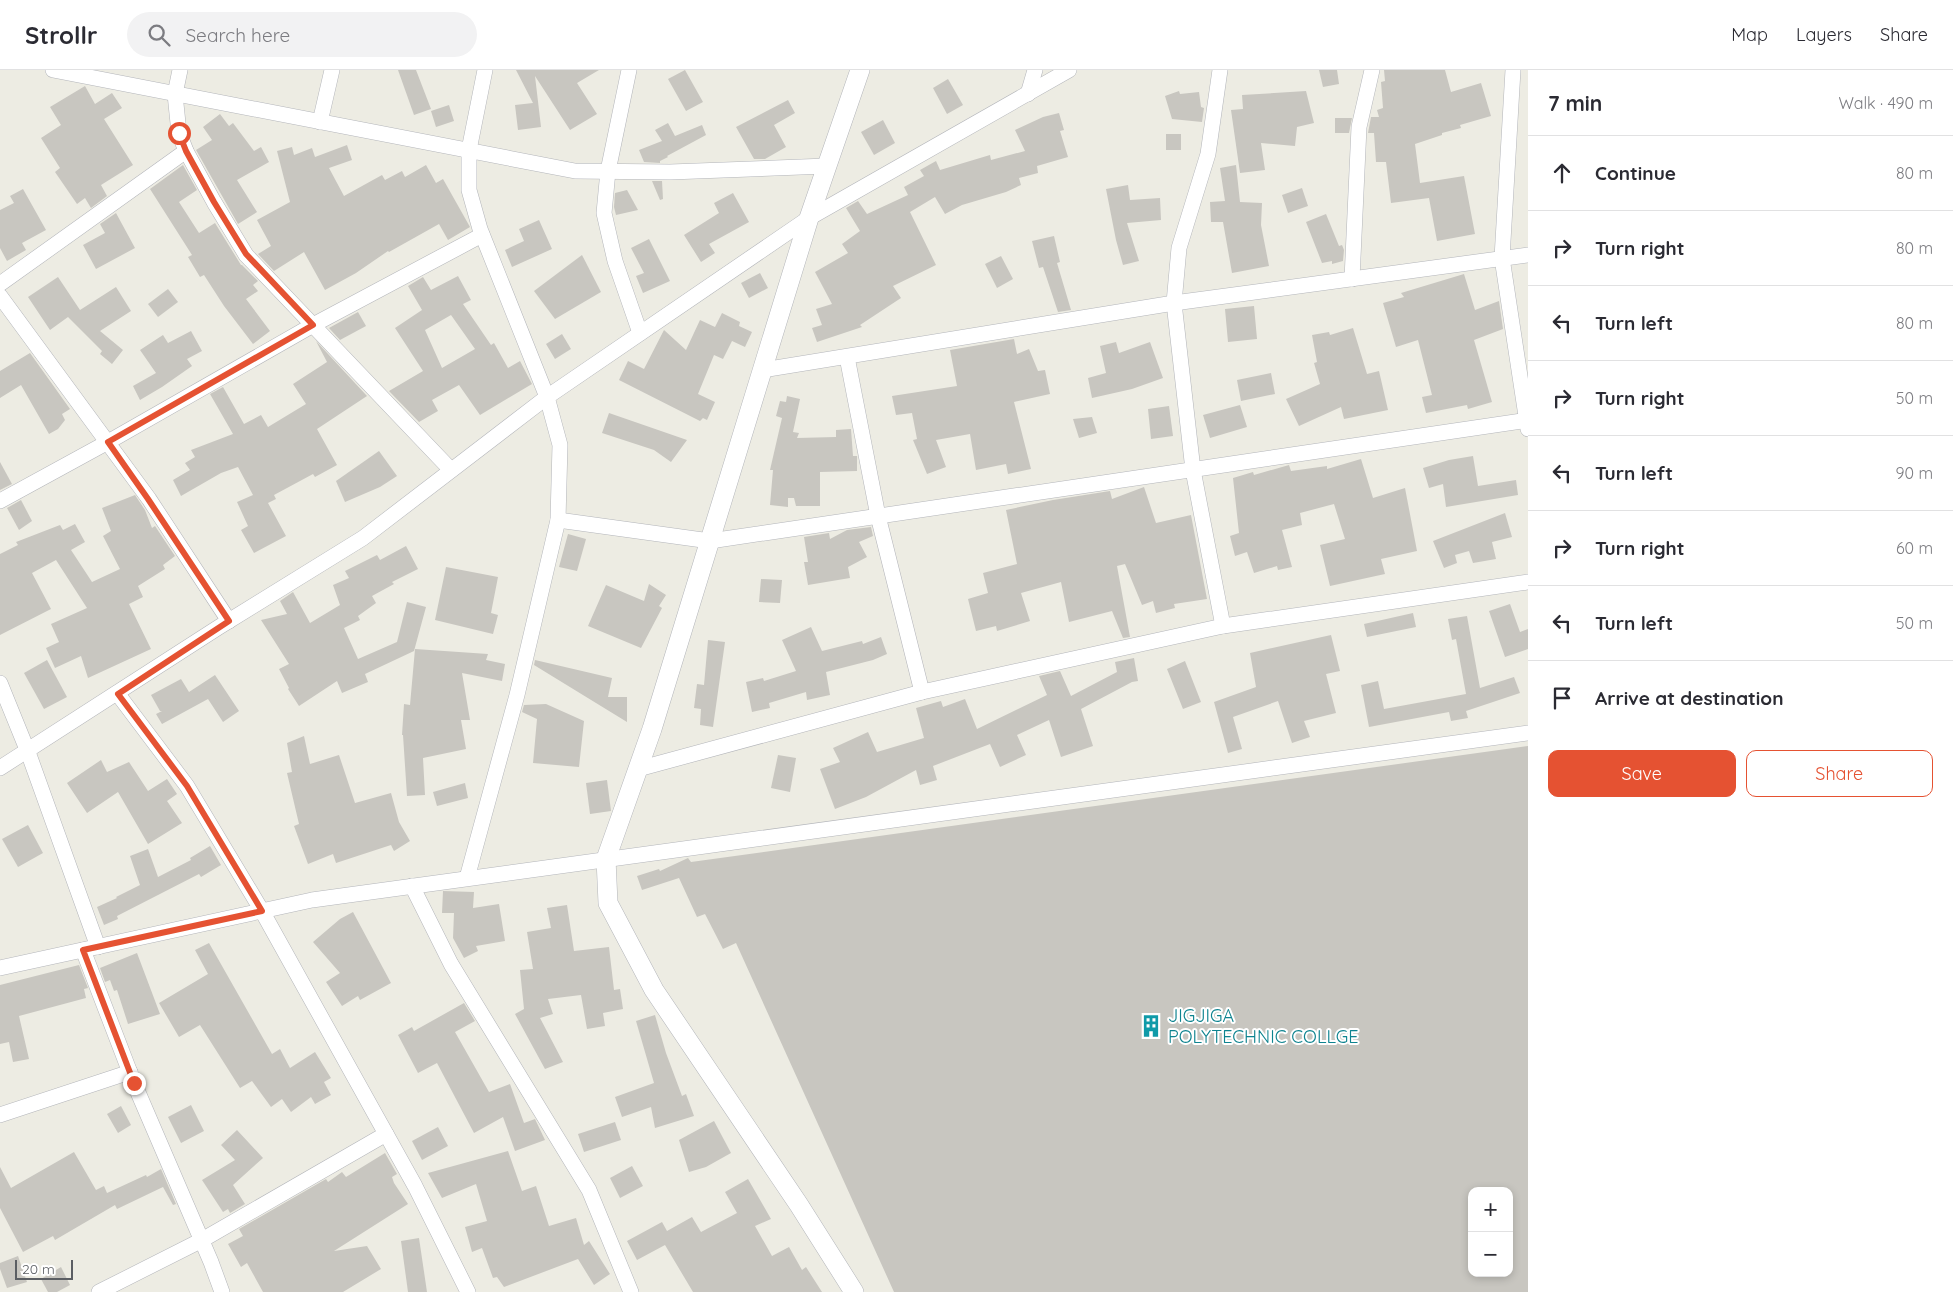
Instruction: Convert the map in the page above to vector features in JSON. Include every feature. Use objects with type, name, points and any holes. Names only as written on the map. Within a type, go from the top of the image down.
[{"type":"street","points":[[53,70],[574,171],[670,172],[827,166]]},
{"type":"street","points":[[180,70],[175,94],[179,133],[186,151],[214,202],[246,254],[451,470]]},
{"type":"street","points":[[320,122],[332,70]]},
{"type":"street","points":[[467,878],[517,695],[558,520],[560,445],[546,397],[482,235],[469,190],[469,150],[484,70]]},
{"type":"street","points":[[629,70],[608,171],[604,213],[615,261],[640,333]]},
{"type":"street","points":[[854,1292],[800,1205],[654,990],[608,903],[606,859],[638,769],[809,218],[860,70]]},
{"type":"street","points":[[1028,94],[1035,70]]},
{"type":"street","points":[[0,768],[28,752],[229,621],[363,538],[546,397],[809,218],[1069,70]]},
{"type":"street","points":[[1220,70],[1208,154],[1179,248],[1174,303],[1193,470],[1223,626]]},
{"type":"street","points":[[1352,279],[1359,127],[1372,70]]},
{"type":"street","points":[[558,520],[710,541],[1193,470],[1527,424],[1502,258],[1513,70]]},
{"type":"street","points":[[0,284],[186,151]]},
{"type":"street","points":[[0,501],[108,442],[313,325],[482,235]]},
{"type":"street","points":[[762,370],[1174,303],[1528,255]]},
{"type":"street","points":[[0,296],[108,442],[229,621]]},
{"type":"street","points":[[847,357],[878,516],[922,692]]},
{"type":"street","points":[[638,769],[922,692],[1223,626],[1528,582]]},
{"type":"street","points":[[0,683],[28,752],[130,1072],[202,1240],[222,1292]]},
{"type":"street","points":[[118,694],[187,786],[262,911],[415,1186],[468,1292]]},
{"type":"street","points":[[0,968],[312,900],[1528,732]]},
{"type":"street","points":[[412,886],[451,964],[589,1190],[631,1292]]},
{"type":"street","points":[[0,1115],[130,1072]]},
{"type":"street","points":[[99,1292],[202,1240],[386,1134]]},
{"type":"building","points":[[398,70],[416,70],[431,109],[414,115]]},
{"type":"building","points":[[516,70],[599,70],[577,83],[597,114],[570,130],[535,76],[541,127],[518,130],[515,105],[533,103]]},
{"type":"building","points":[[685,70],[703,102],[686,111],[668,79]]},
{"type":"building","points":[[1319,70],[1337,70],[1339,84],[1323,87]]},
{"type":"building","points":[[1384,70],[1445,70],[1451,92],[1481,83],[1491,116],[1460,125],[1461,128],[1442,133],[1442,135],[1415,144],[1420,183],[1464,176],[1475,234],[1437,241],[1429,198],[1391,203],[1386,162],[1376,162],[1374,133],[1368,133],[1371,117],[1379,117],[1377,110],[1383,108],[1381,82],[1385,81]]},
{"type":"building","points":[[948,79],[963,105],[947,114],[933,88]]},
{"type":"building","points":[[85,86],[95,104],[112,93],[122,108],[104,119],[133,165],[101,185],[107,196],[91,208],[85,198],[77,204],[55,172],[60,168],[41,138],[61,125],[50,107]]},
{"type":"building","points":[[1179,91],[1180,94],[1199,92],[1201,107],[1204,108],[1202,122],[1172,119],[1165,96]]},
{"type":"building","points":[[1306,91],[1314,123],[1297,127],[1295,146],[1261,143],[1265,170],[1240,173],[1231,110],[1243,109],[1242,95]]},
{"type":"building","points":[[788,100],[795,113],[774,125],[786,147],[765,159],[754,159],[736,127]]},
{"type":"building","points":[[449,105],[454,121],[436,127],[431,111]]},
{"type":"building","points":[[1059,113],[1064,130],[1060,131],[1068,157],[1037,166],[1038,173],[1019,178],[1021,185],[1006,192],[962,205],[945,214],[935,197],[910,212],[936,265],[893,286],[901,298],[860,325],[862,327],[817,342],[812,328],[822,325],[816,309],[832,304],[815,272],[848,253],[842,244],[860,231],[846,208],[858,201],[867,214],[908,195],[904,187],[924,176],[920,170],[936,161],[940,170],[990,155],[991,160],[1025,151],[1015,130],[1043,117]]},
{"type":"building","points":[[220,114],[229,126],[233,123],[254,151],[261,147],[269,162],[237,180],[257,212],[238,224],[196,150],[212,140],[203,127]]},
{"type":"building","points":[[1335,118],[1352,118],[1349,133],[1335,133]]},
{"type":"building","points":[[883,120],[895,143],[874,155],[861,132]]},
{"type":"building","points":[[668,123],[675,136],[702,125],[706,135],[667,156],[660,163],[644,162],[639,150],[662,141],[655,130]]},
{"type":"building","points":[[1166,134],[1181,134],[1181,150],[1166,150]]},
{"type":"building","points":[[347,145],[352,160],[329,168],[344,196],[382,175],[385,180],[402,171],[405,177],[426,165],[436,183],[443,179],[470,227],[448,240],[439,224],[388,251],[356,273],[325,290],[304,252],[274,271],[258,254],[271,246],[257,220],[290,202],[277,151],[292,147],[294,155],[312,148],[315,157]]},
{"type":"building","points":[[183,165],[197,190],[179,202],[199,233],[215,223],[241,265],[258,281],[253,285],[258,291],[246,299],[270,331],[253,344],[224,306],[204,275],[200,277],[188,257],[192,255],[150,189]]},
{"type":"building","points":[[1236,165],[1240,202],[1262,203],[1261,225],[1269,266],[1232,273],[1223,222],[1211,222],[1210,202],[1225,201],[1220,168]]},
{"type":"building","points":[[652,181],[662,181],[663,199],[660,200]]},
{"type":"building","points":[[1128,185],[1130,200],[1160,198],[1161,220],[1127,223],[1139,261],[1123,265],[1106,189]]},
{"type":"building","points":[[1302,188],[1308,206],[1288,213],[1282,195]]},
{"type":"building","points":[[23,189],[46,230],[22,243],[26,250],[7,261],[0,248],[0,210],[14,203],[10,196]]},
{"type":"building","points":[[627,190],[638,210],[616,215],[614,207],[615,193]]},
{"type":"building","points":[[733,193],[749,222],[709,244],[715,253],[701,262],[684,235],[719,213],[714,203]]},
{"type":"building","points":[[116,213],[135,248],[96,269],[83,245],[105,233],[100,224]]},
{"type":"building","points":[[1326,214],[1339,246],[1342,245],[1344,250],[1343,261],[1332,264],[1332,261],[1322,263],[1306,222]]},
{"type":"building","points":[[539,220],[552,249],[512,267],[505,250],[524,241],[519,229]]},
{"type":"building","points":[[1054,236],[1060,262],[1057,263],[1071,310],[1058,312],[1043,267],[1039,268],[1032,241]]},
{"type":"building","points":[[649,239],[670,281],[643,293],[636,276],[644,273],[631,248]]},
{"type":"building","points":[[582,255],[601,292],[555,319],[534,291]]},
{"type":"building","points":[[1001,256],[1013,279],[997,288],[985,264]]},
{"type":"building","points":[[760,273],[768,288],[749,298],[741,283]]},
{"type":"building","points":[[1464,274],[1475,310],[1499,301],[1503,329],[1474,340],[1492,402],[1468,409],[1467,405],[1426,413],[1422,397],[1432,395],[1418,340],[1396,347],[1383,303],[1404,297],[1401,293]]},
{"type":"building","points":[[458,276],[471,300],[463,304],[491,345],[494,343],[508,368],[520,361],[532,384],[480,415],[459,385],[432,400],[438,411],[419,422],[389,391],[423,371],[395,328],[422,310],[408,286],[423,277],[431,290]],"holes":[[[451,315],[475,349],[442,368],[425,330]]]},
{"type":"building","points":[[58,277],[80,310],[116,287],[131,311],[100,331],[123,350],[112,364],[100,354],[102,351],[68,317],[50,330],[28,297]]},
{"type":"building","points":[[168,289],[178,302],[158,317],[148,304]]},
{"type":"building","points":[[1254,306],[1257,339],[1228,342],[1225,309]]},
{"type":"building","points":[[358,312],[366,326],[340,340],[329,328]]},
{"type":"building","points":[[722,313],[740,322],[739,326],[752,332],[745,347],[732,341],[723,359],[714,355],[698,394],[715,402],[707,420],[703,418],[700,421],[619,380],[628,361],[644,369],[664,330],[686,350],[700,320],[715,327]]},
{"type":"building","points":[[1353,328],[1367,374],[1379,371],[1388,410],[1344,419],[1341,407],[1299,426],[1286,399],[1320,384],[1314,363],[1317,362],[1312,335],[1329,332],[1330,335]]},
{"type":"building","points":[[191,331],[202,351],[187,359],[192,366],[140,400],[133,386],[156,373],[140,350],[163,335],[168,343]]},
{"type":"building","points":[[562,334],[571,349],[555,359],[546,344]]},
{"type":"building","points":[[1014,339],[1017,354],[1029,349],[1038,371],[1045,370],[1050,394],[1014,402],[1031,469],[1008,474],[1006,464],[976,470],[970,434],[936,440],[946,467],[927,474],[913,440],[917,439],[912,413],[896,415],[892,396],[957,386],[950,350]]},
{"type":"building","points":[[316,341],[367,396],[317,429],[337,465],[315,477],[313,474],[274,495],[276,499],[268,503],[286,536],[254,553],[241,530],[248,526],[237,502],[253,495],[238,467],[221,473],[181,496],[173,480],[190,470],[185,463],[195,457],[191,450],[233,434],[210,394],[223,387],[244,424],[261,415],[268,427],[306,404],[293,384],[327,362]]},
{"type":"building","points":[[1116,342],[1119,353],[1150,342],[1163,378],[1132,389],[1092,398],[1088,378],[1106,373],[1100,346]]},
{"type":"building","points":[[30,353],[70,409],[62,414],[65,420],[58,429],[49,434],[21,385],[0,398],[0,371]]},
{"type":"building","points":[[1271,373],[1275,394],[1241,401],[1237,380]]},
{"type":"building","points":[[787,396],[800,399],[793,432],[799,433],[797,438],[836,437],[836,430],[851,429],[853,456],[857,456],[857,471],[820,472],[820,506],[796,506],[794,498],[788,498],[788,507],[770,505],[773,470],[770,470],[782,418],[776,416],[780,401],[786,402]]},
{"type":"building","points":[[1240,405],[1247,427],[1210,438],[1203,415]]},
{"type":"building","points":[[1169,406],[1173,436],[1151,439],[1148,409]]},
{"type":"building","points":[[609,413],[687,440],[671,462],[654,450],[602,433]]},
{"type":"building","points":[[1092,417],[1097,433],[1079,438],[1073,419]]},
{"type":"building","points":[[379,451],[397,476],[380,487],[345,502],[336,481]]},
{"type":"building","points":[[1473,456],[1478,486],[1516,480],[1518,495],[1446,507],[1443,484],[1429,488],[1423,468],[1449,460]]},
{"type":"building","points":[[1361,459],[1373,498],[1405,488],[1417,551],[1381,559],[1385,574],[1330,586],[1320,545],[1345,539],[1334,504],[1300,513],[1302,525],[1282,530],[1292,567],[1278,570],[1277,566],[1254,573],[1247,552],[1235,556],[1230,536],[1239,533],[1233,478],[1253,472],[1254,475],[1289,465],[1291,471],[1327,466],[1327,469]]},
{"type":"building","points":[[0,462],[12,484],[0,490]]},
{"type":"building","points":[[1144,487],[1156,523],[1191,515],[1207,599],[1174,604],[1175,608],[1156,613],[1153,601],[1142,605],[1125,564],[1117,566],[1130,637],[1123,638],[1112,611],[1069,622],[1061,582],[1021,593],[1030,621],[997,631],[996,626],[976,631],[968,599],[988,593],[983,573],[1017,564],[1006,510],[1110,491],[1112,499]]},
{"type":"building","points":[[135,495],[145,510],[152,528],[155,526],[175,556],[163,565],[165,569],[138,586],[143,597],[129,604],[151,649],[88,678],[81,656],[55,668],[46,648],[59,642],[51,624],[87,608],[56,560],[32,573],[51,609],[0,635],[0,554],[18,545],[16,542],[60,525],[63,530],[75,524],[85,542],[71,550],[92,582],[120,569],[103,536],[111,531],[102,508]]},
{"type":"building","points":[[21,500],[32,521],[19,530],[7,508]]},
{"type":"building","points":[[1505,513],[1512,537],[1492,542],[1496,559],[1473,563],[1469,551],[1455,555],[1457,563],[1444,568],[1433,541]]},
{"type":"building","points":[[871,527],[873,536],[859,542],[867,557],[848,567],[850,578],[808,585],[804,562],[808,562],[804,537],[829,533],[830,539],[847,530]]},
{"type":"building","points":[[568,534],[586,539],[577,571],[559,567]]},
{"type":"building","points":[[406,546],[418,569],[392,582],[394,584],[372,596],[376,603],[358,616],[360,620],[344,628],[358,659],[397,642],[407,602],[426,607],[414,651],[365,674],[368,682],[342,693],[337,681],[299,706],[288,689],[279,669],[289,664],[261,620],[287,614],[280,601],[293,592],[310,623],[340,605],[333,585],[349,578],[345,571],[377,555],[380,560]]},
{"type":"building","points":[[446,567],[498,577],[491,613],[498,615],[493,634],[435,620]]},
{"type":"building","points":[[761,579],[782,580],[780,603],[759,602]]},
{"type":"building","points":[[649,584],[666,595],[659,606],[662,608],[641,648],[588,626],[606,585],[644,601]]},
{"type":"building","points":[[1510,604],[1520,632],[1528,629],[1528,649],[1505,657],[1489,611]]},
{"type":"building","points":[[1413,613],[1416,627],[1367,637],[1364,624]]},
{"type":"building","points":[[1467,616],[1480,688],[1514,677],[1520,693],[1466,711],[1468,718],[1451,721],[1449,712],[1369,727],[1361,685],[1378,681],[1384,709],[1466,694],[1456,639],[1452,640],[1448,619]]},
{"type":"building","points":[[811,627],[822,651],[862,641],[863,644],[881,637],[887,654],[873,660],[826,672],[830,695],[807,700],[806,692],[769,703],[770,708],[752,712],[746,682],[763,678],[764,681],[796,671],[782,640]]},
{"type":"building","points":[[1331,635],[1340,671],[1326,674],[1336,713],[1304,721],[1310,737],[1292,743],[1278,701],[1233,717],[1242,749],[1228,753],[1214,702],[1256,687],[1250,653]]},
{"type":"building","points":[[708,640],[725,642],[713,727],[700,725],[701,709],[694,708],[697,684],[704,685]]},
{"type":"building","points":[[415,649],[488,654],[486,660],[505,664],[502,681],[462,673],[470,720],[461,720],[466,749],[423,758],[425,795],[407,796],[402,735],[404,704],[410,705]]},
{"type":"building","points":[[1134,658],[1138,681],[1132,682],[1081,709],[1093,746],[1061,757],[1049,720],[1017,735],[1026,755],[1000,767],[990,744],[933,766],[937,780],[920,785],[916,770],[866,797],[835,809],[820,769],[840,762],[833,748],[868,732],[877,752],[924,738],[916,708],[941,701],[943,707],[965,699],[977,729],[1047,695],[1039,676],[1060,671],[1071,696],[1117,672],[1115,662]]},
{"type":"building","points":[[47,660],[67,697],[44,709],[24,673]]},
{"type":"building","points":[[535,660],[612,678],[608,697],[627,697],[627,722],[534,665]]},
{"type":"building","points":[[1185,661],[1201,702],[1183,709],[1167,669]]},
{"type":"building","points":[[215,675],[239,711],[223,722],[208,699],[162,724],[156,714],[162,711],[160,711],[151,695],[181,679],[189,692]]},
{"type":"building","points":[[546,704],[584,721],[579,767],[533,763],[537,719],[522,712],[524,705]]},
{"type":"building","points":[[304,736],[310,764],[339,755],[355,803],[391,793],[399,822],[410,841],[394,851],[391,845],[336,863],[333,854],[308,864],[294,826],[299,824],[287,773],[292,772],[287,743]]},
{"type":"building","name":"JIGJIGA POLYTECHNIC COLLGE","points":[[1528,746],[1528,1292],[894,1292],[736,943],[723,949],[705,914],[697,917],[679,878],[642,890],[637,876],[659,869],[660,871],[688,858],[691,862]]},
{"type":"building","points":[[778,755],[796,758],[790,792],[771,788]]},
{"type":"building","points":[[101,760],[107,772],[129,762],[148,791],[167,779],[177,794],[167,801],[182,823],[148,844],[118,792],[87,813],[67,783]]},
{"type":"building","points":[[607,780],[611,811],[590,814],[586,783]]},
{"type":"building","points":[[465,783],[468,798],[437,806],[433,792]]},
{"type":"building","points":[[28,825],[43,853],[18,867],[2,839]]},
{"type":"building","points":[[210,846],[221,865],[201,877],[199,874],[117,916],[118,919],[104,925],[97,907],[140,885],[130,856],[148,849],[158,877],[191,860],[190,858]]},
{"type":"building","points":[[443,891],[474,892],[473,908],[499,904],[505,941],[476,946],[478,951],[464,958],[453,938],[454,913],[442,913]]},
{"type":"building","points":[[567,905],[574,951],[609,947],[614,990],[620,989],[623,1009],[603,1013],[605,1026],[587,1029],[581,995],[548,999],[553,1014],[540,1018],[563,1062],[545,1069],[515,1014],[524,1009],[520,970],[533,969],[527,932],[551,928],[547,908]]},
{"type":"building","points":[[353,912],[391,983],[360,1000],[358,996],[342,1006],[326,982],[340,973],[313,942],[340,919]]},
{"type":"building","points":[[209,943],[272,1054],[280,1049],[290,1068],[315,1052],[331,1078],[324,1082],[331,1095],[315,1104],[311,1097],[291,1112],[282,1099],[271,1107],[252,1081],[240,1088],[200,1025],[179,1037],[159,1003],[208,974],[195,950]]},
{"type":"building","points":[[137,953],[160,1014],[128,1024],[117,990],[114,991],[110,980],[105,982],[100,968]]},
{"type":"building","points":[[79,965],[88,988],[84,989],[86,998],[19,1016],[29,1059],[13,1062],[9,1042],[0,1044],[0,985]]},
{"type":"building","points":[[464,1003],[475,1021],[455,1032],[489,1092],[510,1084],[524,1123],[535,1119],[545,1140],[515,1151],[503,1117],[474,1133],[437,1063],[418,1073],[398,1035],[412,1027],[414,1031]]},
{"type":"building","points":[[655,1015],[666,1053],[682,1096],[686,1094],[694,1116],[655,1128],[651,1107],[622,1117],[615,1097],[654,1083],[636,1021]]},
{"type":"building","points":[[191,1105],[204,1131],[181,1143],[168,1117]]},
{"type":"building","points":[[121,1106],[131,1125],[118,1133],[107,1114]]},
{"type":"building","points":[[714,1121],[731,1153],[706,1167],[689,1172],[679,1140]]},
{"type":"building","points":[[615,1122],[621,1140],[584,1152],[578,1134]]},
{"type":"building","points":[[438,1127],[448,1146],[422,1160],[412,1141]]},
{"type":"building","points":[[237,1130],[263,1158],[233,1185],[245,1204],[230,1213],[228,1209],[223,1212],[202,1180],[235,1160],[221,1145]]},
{"type":"building","points":[[508,1151],[522,1191],[536,1186],[549,1226],[576,1218],[584,1245],[589,1241],[610,1274],[594,1285],[578,1259],[504,1287],[497,1277],[493,1278],[482,1248],[472,1252],[465,1227],[487,1221],[476,1184],[442,1198],[428,1173]]},
{"type":"building","points":[[74,1152],[96,1190],[104,1186],[107,1193],[146,1175],[147,1177],[161,1169],[176,1204],[173,1205],[163,1187],[117,1209],[115,1205],[55,1240],[53,1236],[23,1252],[0,1208],[0,1167],[11,1188]]},
{"type":"building","points":[[385,1153],[397,1174],[392,1177],[394,1183],[408,1204],[334,1251],[367,1246],[381,1269],[343,1292],[263,1292],[247,1263],[241,1267],[228,1244],[243,1236],[239,1229],[326,1179],[328,1182],[342,1172],[346,1177]]},
{"type":"building","points":[[632,1166],[643,1186],[620,1198],[610,1178]]},
{"type":"building","points":[[748,1179],[771,1219],[755,1226],[772,1256],[789,1247],[802,1270],[806,1267],[822,1292],[693,1292],[665,1245],[637,1260],[627,1241],[662,1222],[667,1231],[692,1217],[701,1232],[737,1213],[725,1192]]},
{"type":"building","points":[[419,1238],[427,1292],[408,1292],[401,1241]]},
{"type":"building","points":[[18,1256],[27,1282],[7,1288],[0,1269],[0,1263]]},
{"type":"building","points":[[61,1267],[70,1285],[57,1292],[48,1292],[41,1279]]},
{"type":"place","name":"JIGJIGA POLYTECHNIC COLLGE","points":[[1151,1026]]},
{"type":"route","points":[[134,1083],[83,950],[262,911],[187,786],[118,694],[229,621],[108,442],[313,325],[246,254],[214,202],[186,151],[179,133]]}]
